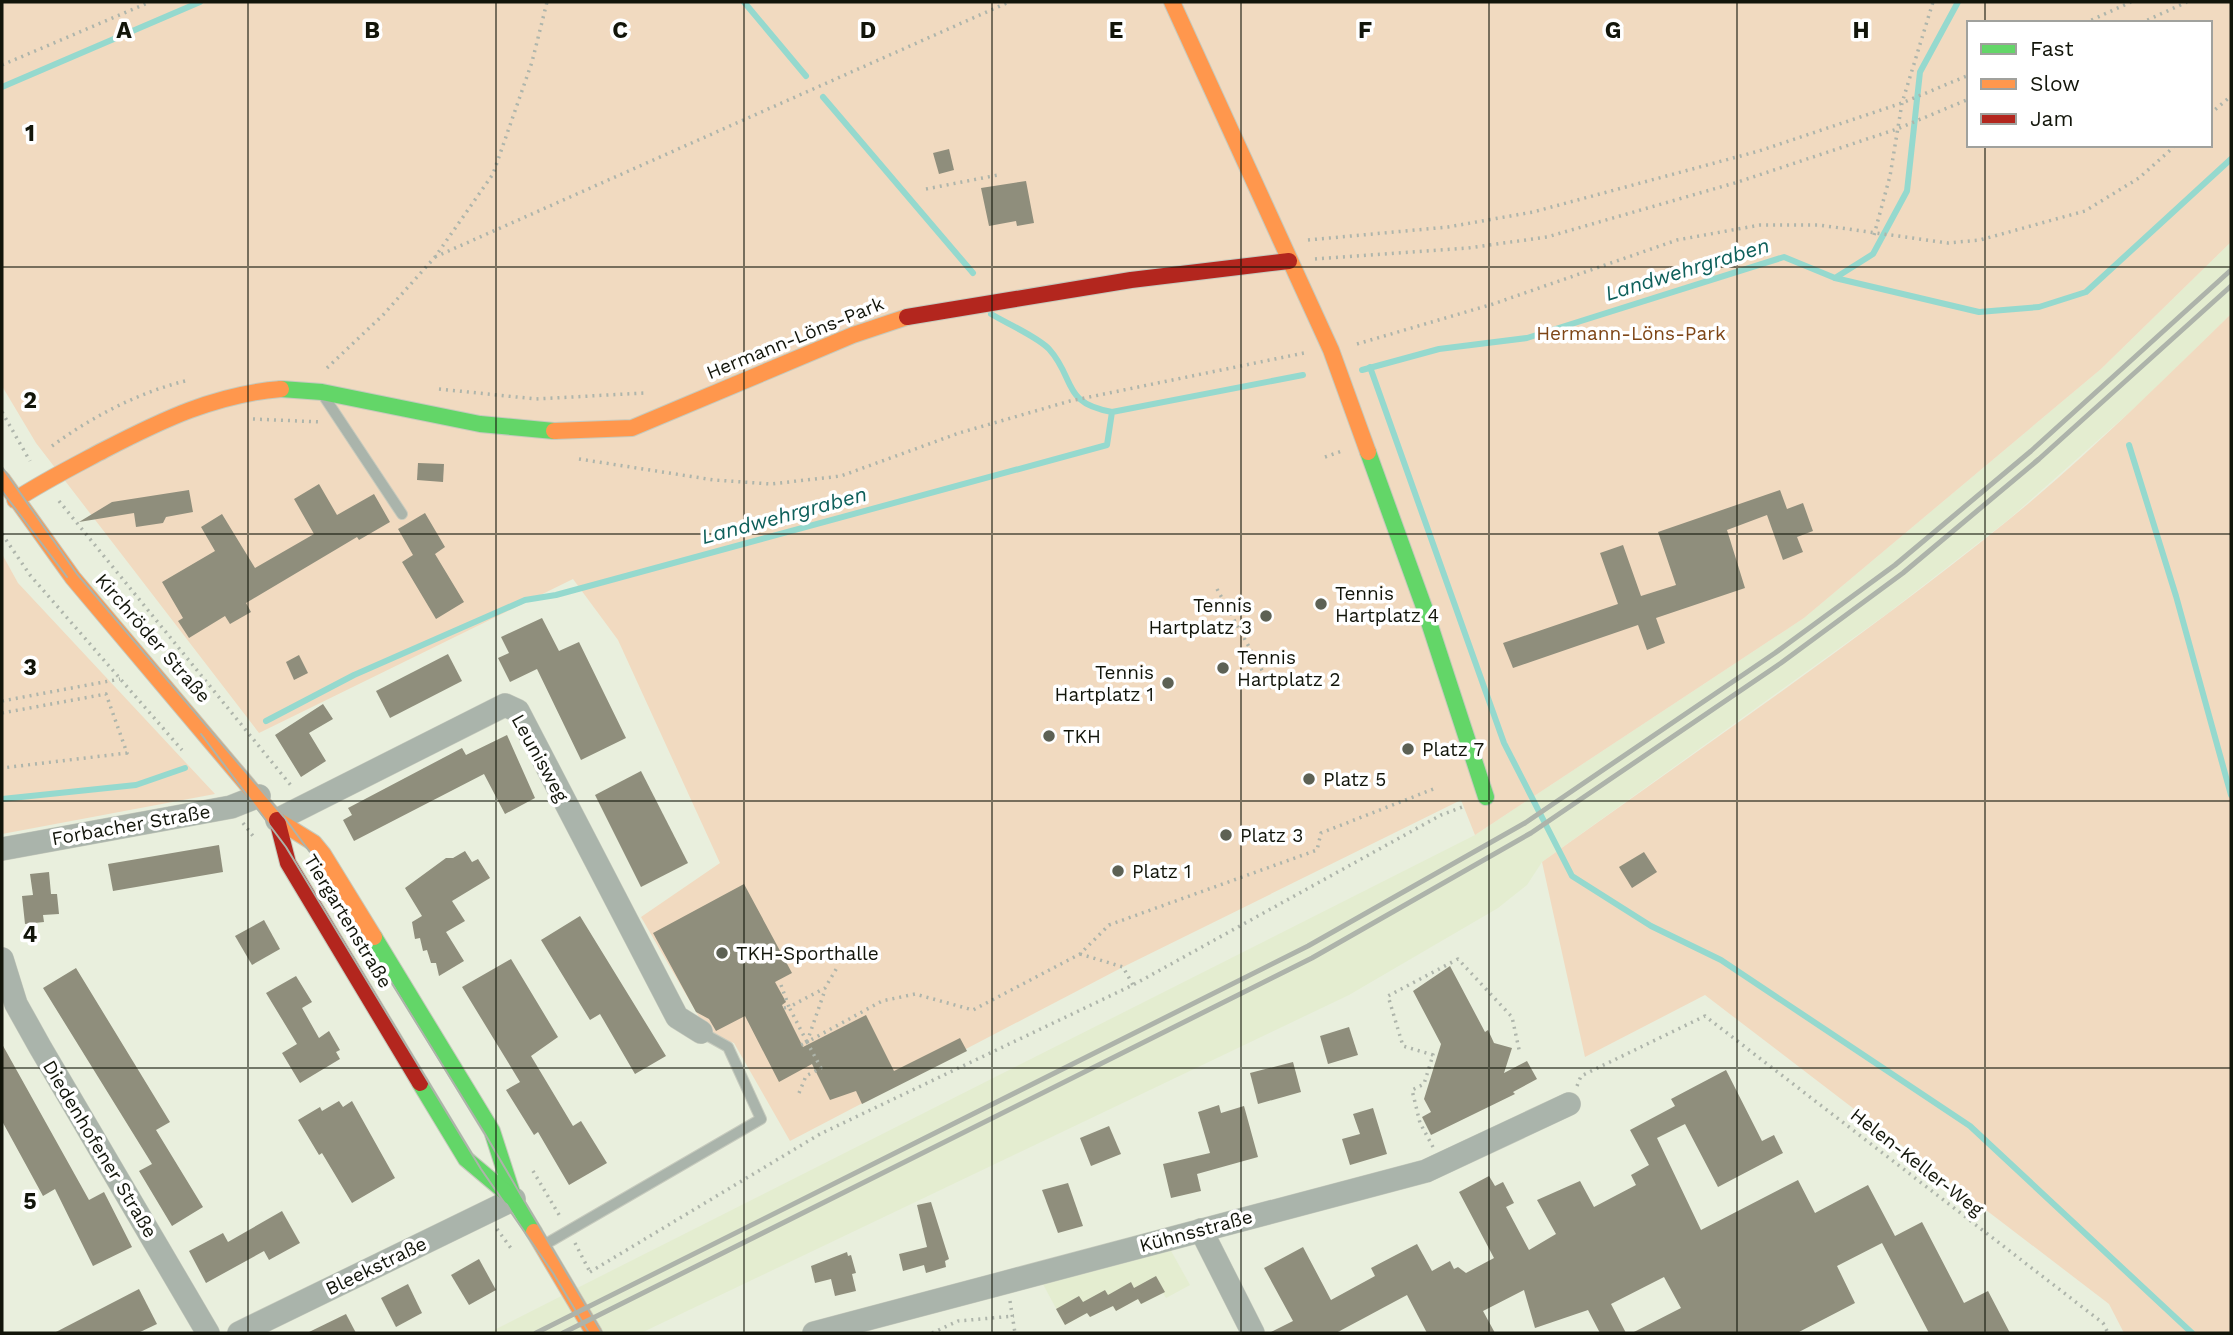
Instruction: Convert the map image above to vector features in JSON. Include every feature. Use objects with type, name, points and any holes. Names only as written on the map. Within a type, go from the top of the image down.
[{"type":"street","points":[[1172,2],[1331,350],[1424,607],[1479,800]]},
{"type":"street","name":"Hermann-Löns-Park","points":[[15,500],[156,423],[205,401],[282,389],[322,393],[494,425],[572,433],[602,432],[632,428],[853,335],[916,314],[1118,281],[1289,261]]},
{"type":"street","name":"Kirchröder Straße","points":[[2,479],[73,578],[277,820]]},
{"type":"street","name":"Leunisweg","points":[[277,820],[505,705],[518,711],[677,1017],[701,1032]]},
{"type":"street","name":"Forbacher Straße","points":[[2,849],[231,807],[259,796]]},
{"type":"street","name":"Tiergartenstraße","points":[[277,820],[288,863],[459,1148],[466,1158],[514,1199]]},
{"type":"street","name":"Tiergartenstraße","points":[[277,820],[314,843],[323,854],[492,1131],[514,1199],[594,1333]]},
{"type":"street","name":"Diedenhofener Straße","points":[[2,959],[16,1004],[208,1333]]},
{"type":"street","name":"Kühnsstraße","points":[[814,1333],[1426,1171],[1569,1104]]},
{"type":"street","name":"Bleekstraße","points":[[239,1333],[514,1199]]},
{"type":"street","points":[[1201,1230],[1253,1333]]},
{"type":"lane","points":[[322,393],[402,514]]},
{"type":"lane","points":[[542,1247],[761,1119],[728,1047],[701,1032]]},
{"type":"path","points":[[2,65],[150,2]]},
{"type":"path","points":[[336,373],[323,371],[383,315],[435,257],[493,174],[532,61],[547,2]]},
{"type":"path","points":[[435,257],[1009,2]]},
{"type":"path","points":[[1875,235],[1890,176],[1902,103],[1933,2]]},
{"type":"path","points":[[2089,21],[2131,2]]},
{"type":"path","points":[[2145,21],[2187,2]]},
{"type":"path","points":[[1280,242],[1448,227],[1533,212],[1759,151],[1908,101],[1967,76]]},
{"type":"path","points":[[2212,112],[2231,96]]},
{"type":"path","points":[[1289,261],[1468,248],[1547,237],[1738,182],[1897,129],[1967,100]]},
{"type":"path","points":[[1070,401],[1331,350],[1493,304],[1677,240],[1760,225],[1819,225],[1875,235],[1948,243],[1980,240],[2085,211],[2139,178],[2174,147]]},
{"type":"path","points":[[926,189],[998,175]]},
{"type":"path","points":[[52,447],[83,423],[137,397],[198,378]]},
{"type":"path","points":[[435,388],[536,400],[587,399],[652,391]]},
{"type":"path","points":[[2,412],[31,463],[41,455]]},
{"type":"path","points":[[1325,457],[1347,449]]},
{"type":"path","points":[[1217,589],[1274,692]]},
{"type":"path","points":[[2,701],[119,680],[186,658]]},
{"type":"path","points":[[2,713],[106,694],[127,752],[2,768]]},
{"type":"path","points":[[802,1045],[882,1001],[915,994],[973,1010],[1080,954],[1109,925],[1317,850],[1321,833],[1436,788]]},
{"type":"path","points":[[590,1272],[820,1134],[1133,985],[1441,814],[1479,800]]},
{"type":"path","points":[[1080,954],[1123,967],[1133,985]]},
{"type":"path","points":[[1442,1164],[1420,1123],[1412,1090],[1424,1083],[1433,1055],[1403,1046],[1388,996],[1458,958],[1512,1017],[1520,1054]]},
{"type":"path","points":[[807,1042],[825,988],[838,966]]},
{"type":"path","points":[[781,985],[786,1008],[821,1068]]},
{"type":"path","points":[[786,1008],[825,988]]},
{"type":"path","name":"Helen-Keller-Weg","points":[[1581,1076],[1705,1016],[2103,1323],[2108,1333]]},
{"type":"path","points":[[799,1093],[806,1076],[827,1065]]},
{"type":"path","points":[[1010,1299],[1014,1333]]},
{"type":"path","points":[[932,1333],[958,1321],[1014,1316]]},
{"type":"shaded area","points":[[2231,242],[2231,314],[2140,403],[2008,520],[1888,613],[1542,862],[1527,885],[1498,908],[1349,995],[641,1333],[488,1333],[1475,835],[1804,618],[2101,369]]},
{"type":"shaded area","points":[[1165,1240],[1190,1285],[1166,1298],[1163,1293],[1141,1304],[1138,1299],[1116,1311],[1112,1306],[1090,1317],[1087,1313],[1065,1325],[1037,1273]]},
{"type":"green space","name":"Hermann-Löns-Park","points":[[2,2],[2231,2],[2231,242],[2101,369],[1804,618],[1475,835],[1461,800],[1123,967],[790,1141],[734,1043],[709,1034],[641,917],[720,863],[618,640],[573,579],[259,733],[36,443],[2,386]]},
{"type":"green space","points":[[2231,314],[2231,1333],[2124,1333],[2109,1304],[1705,995],[1585,1057],[1542,862],[1835,653],[2006,522],[2093,447]]},
{"type":"green space","points":[[2,554],[18,583],[215,794],[2,834]]},
{"type":"building","points":[[949,149],[954,170],[939,174],[933,153]]},
{"type":"building","points":[[1026,181],[1034,223],[1017,226],[1016,221],[989,226],[981,188]]},
{"type":"building","points":[[418,463],[444,464],[443,482],[417,480]]},
{"type":"building","points":[[319,484],[337,515],[374,494],[390,522],[359,540],[357,537],[246,603],[251,612],[230,624],[225,616],[189,638],[178,621],[183,618],[162,582],[215,551],[201,527],[222,514],[255,568],[314,534],[294,499]]},
{"type":"building","points":[[189,490],[193,512],[166,517],[163,523],[136,527],[134,513],[79,522],[112,502]]},
{"type":"building","points":[[1780,490],[1787,509],[1803,503],[1813,531],[1797,537],[1803,552],[1783,560],[1767,515],[1727,530],[1745,588],[1656,618],[1665,643],[1647,650],[1638,625],[1513,668],[1503,643],[1618,604],[1600,553],[1623,545],[1641,596],[1676,585],[1658,532]]},
{"type":"building","points":[[425,513],[445,547],[435,554],[464,602],[436,619],[402,562],[413,555],[398,529]]},
{"type":"building","points":[[542,618],[559,651],[579,642],[626,738],[581,760],[537,669],[510,682],[498,658],[509,653],[501,637]]},
{"type":"building","points":[[448,654],[462,681],[390,718],[376,691]]},
{"type":"building","points":[[299,655],[308,673],[294,680],[286,662]]},
{"type":"building","points":[[323,704],[333,719],[309,733],[326,761],[301,777],[275,735]]},
{"type":"building","points":[[507,735],[535,798],[505,814],[484,774],[354,841],[343,820],[352,815],[348,808],[462,748],[466,755]]},
{"type":"building","points":[[641,771],[688,863],[641,887],[595,795]]},
{"type":"building","points":[[219,845],[223,872],[113,891],[108,864]]},
{"type":"building","points":[[465,851],[472,862],[478,859],[490,878],[452,901],[465,921],[446,932],[464,961],[439,976],[436,963],[431,963],[427,950],[423,951],[420,938],[415,939],[412,922],[422,916],[405,888],[446,858],[453,858]]},
{"type":"building","points":[[1644,852],[1657,872],[1632,888],[1619,867]]},
{"type":"building","points":[[49,872],[51,894],[57,894],[59,914],[43,915],[44,922],[25,924],[22,896],[33,895],[30,874]]},
{"type":"building","points":[[744,884],[792,973],[775,982],[786,1002],[782,1005],[803,1047],[866,1015],[894,1071],[960,1038],[967,1051],[862,1104],[856,1091],[830,1100],[812,1064],[779,1082],[745,1016],[716,1031],[709,1019],[696,1012],[653,933]]},
{"type":"building","points":[[580,916],[666,1056],[635,1074],[600,1014],[590,1020],[541,940]]},
{"type":"building","points":[[264,920],[280,949],[252,965],[235,936]]},
{"type":"building","points":[[511,959],[558,1037],[531,1056],[573,1126],[581,1121],[607,1163],[569,1185],[538,1132],[534,1135],[506,1090],[520,1082],[462,987]]},
{"type":"building","points":[[1450,966],[1485,1032],[1488,1030],[1494,1043],[1512,1048],[1504,1073],[1527,1061],[1537,1079],[1513,1092],[1515,1094],[1431,1135],[1422,1117],[1431,1112],[1424,1099],[1441,1044],[1413,991]]},
{"type":"building","points":[[76,968],[170,1122],[156,1130],[203,1207],[172,1226],[139,1171],[152,1164],[43,988]]},
{"type":"building","points":[[296,976],[312,1002],[302,1008],[319,1038],[329,1031],[340,1050],[336,1052],[340,1059],[300,1083],[282,1053],[297,1044],[266,993]]},
{"type":"building","points":[[1349,1027],[1358,1055],[1328,1064],[1320,1036]]},
{"type":"building","points":[[2,1044],[89,1200],[104,1192],[132,1247],[93,1266],[55,1189],[43,1196],[2,1121]]},
{"type":"building","points":[[1293,1062],[1301,1092],[1258,1104],[1250,1073]]},
{"type":"building","points":[[1726,1070],[1762,1141],[1774,1135],[1783,1153],[1718,1187],[1685,1124],[1657,1138],[1701,1230],[1798,1180],[1815,1213],[1868,1185],[1895,1236],[1922,1222],[1964,1303],[1988,1291],[2010,1333],[1929,1333],[1882,1243],[1837,1266],[1855,1303],[1797,1333],[1632,1333],[1681,1308],[1664,1277],[1611,1304],[1626,1333],[1600,1333],[1588,1310],[1535,1328],[1524,1290],[1483,1311],[1495,1333],[1427,1333],[1407,1295],[1336,1333],[1269,1333],[1293,1321],[1264,1268],[1303,1247],[1331,1300],[1375,1276],[1371,1268],[1417,1244],[1432,1271],[1450,1261],[1454,1269],[1458,1267],[1466,1273],[1494,1258],[1459,1192],[1489,1176],[1495,1186],[1503,1182],[1514,1203],[1506,1207],[1529,1250],[1556,1234],[1537,1200],[1580,1181],[1594,1207],[1636,1185],[1631,1175],[1649,1165],[1630,1130],[1675,1106],[1671,1099]]},
{"type":"building","points":[[339,1101],[343,1107],[352,1101],[395,1178],[352,1203],[322,1153],[319,1155],[298,1120],[320,1107],[322,1111]]},
{"type":"building","points":[[1219,1105],[1221,1113],[1244,1106],[1258,1157],[1197,1174],[1201,1191],[1171,1198],[1163,1164],[1210,1153],[1198,1112]]},
{"type":"building","points":[[1373,1108],[1387,1154],[1350,1165],[1342,1139],[1360,1134],[1353,1114]]},
{"type":"building","points":[[1109,1126],[1121,1154],[1091,1166],[1080,1138]]},
{"type":"building","points":[[1068,1183],[1083,1226],[1058,1233],[1042,1190]]},
{"type":"building","points":[[931,1202],[949,1259],[945,1261],[946,1267],[926,1273],[924,1265],[903,1271],[899,1254],[927,1247],[917,1205]]},
{"type":"building","points":[[282,1211],[300,1243],[269,1260],[264,1251],[206,1283],[189,1251],[223,1233],[228,1242]]},
{"type":"building","points":[[847,1252],[848,1256],[851,1255],[856,1273],[852,1274],[856,1291],[835,1296],[831,1279],[815,1283],[811,1266]]},
{"type":"building","points":[[479,1259],[496,1290],[469,1305],[451,1275]]},
{"type":"building","points":[[1156,1276],[1165,1292],[1141,1304],[1138,1299],[1116,1311],[1113,1306],[1090,1317],[1087,1313],[1065,1325],[1056,1309],[1079,1296],[1083,1302],[1105,1290],[1108,1295],[1131,1282],[1134,1288]]},
{"type":"building","points":[[408,1284],[422,1313],[396,1327],[381,1298]]},
{"type":"building","points":[[139,1289],[157,1324],[138,1333],[54,1333]]},
{"type":"building","points":[[346,1314],[356,1333],[307,1333]]},
{"type":"waterway","points":[[2,87],[200,2]]},
{"type":"waterway","points":[[744,2],[806,76]]},
{"type":"waterway","name":"Landwehrgraben","points":[[1362,370],[1439,349],[1527,338],[1784,257],[1835,278],[1873,254],[1907,191],[1920,72],[1958,2]]},
{"type":"waterway","points":[[823,97],[973,273]]},
{"type":"waterway","points":[[1835,278],[1979,312],[2039,307],[2086,292],[2231,159]]},
{"type":"waterway","points":[[991,314],[1044,344],[1084,403],[1112,412]]},
{"type":"waterway","points":[[1370,367],[1504,743],[1572,876],[1651,926],[1721,960],[1970,1126],[2192,1333]]},
{"type":"waterway","name":"Landwehrgraben","points":[[266,721],[354,675],[525,600],[556,595],[1107,445],[1112,412],[1303,375]]},
{"type":"waterway","points":[[2129,445],[2176,596],[2231,795]]},
{"type":"waterway","name":"Landwehrgraben","points":[[2,799],[136,785],[185,768]]},
{"type":"tram line","points":[[2,467],[77,574],[284,817],[315,859],[485,1134],[602,1333]]},
{"type":"tram line","points":[[2,491],[67,577]]},
{"type":"tram line","points":[[201,734],[286,847],[481,1169],[553,1273],[589,1333]]},
{"type":"railway","points":[[536,1333],[1308,946],[1525,823],[1775,653],[1895,565],[2031,451],[2231,270]]},
{"type":"railway","points":[[563,1333],[1312,958],[1531,833],[1781,663],[1903,573],[2039,459],[2231,286]]},
{"type":"traffic: fast","points":[[281,389],[322,392],[480,424],[554,431]]},
{"type":"traffic: fast","points":[[1368,452],[1424,607],[1486,797]]},
{"type":"traffic: fast","points":[[374,937],[492,1131],[514,1199],[534,1232]]},
{"type":"traffic: fast","points":[[420,1083],[466,1159],[510,1196]]},
{"type":"traffic: slow","points":[[1172,2],[1331,350],[1368,452]]},
{"type":"traffic: slow","points":[[554,431],[632,428],[853,335],[907,317]]},
{"type":"traffic: slow","points":[[15,500],[48,480],[168,419],[234,396],[281,389]]},
{"type":"traffic: slow","points":[[2,479],[73,578],[277,820],[314,843],[323,854],[374,937]]},
{"type":"traffic: slow","points":[[534,1232],[594,1333]]},
{"type":"traffic: jam","points":[[907,317],[1131,280],[1289,261]]},
{"type":"traffic: jam","points":[[277,820],[288,863],[420,1083]]},
{"type":"place","name":"Tennis Hartplatz 4","points":[[1321,604]]},
{"type":"place","name":"Tennis Hartplatz 3","points":[[1266,616]]},
{"type":"place","name":"Tennis Hartplatz 2","points":[[1223,668]]},
{"type":"place","name":"Tennis Hartplatz 1","points":[[1168,683]]},
{"type":"place","name":"TKH","points":[[1049,736]]},
{"type":"place","name":"Platz 7","points":[[1408,749]]},
{"type":"place","name":"Platz 5","points":[[1309,779]]},
{"type":"place","name":"Platz 3","points":[[1226,835]]},
{"type":"place","name":"Platz 1","points":[[1118,871]]},
{"type":"place","name":"TKH-Sporthalle","points":[[722,953]]}]
